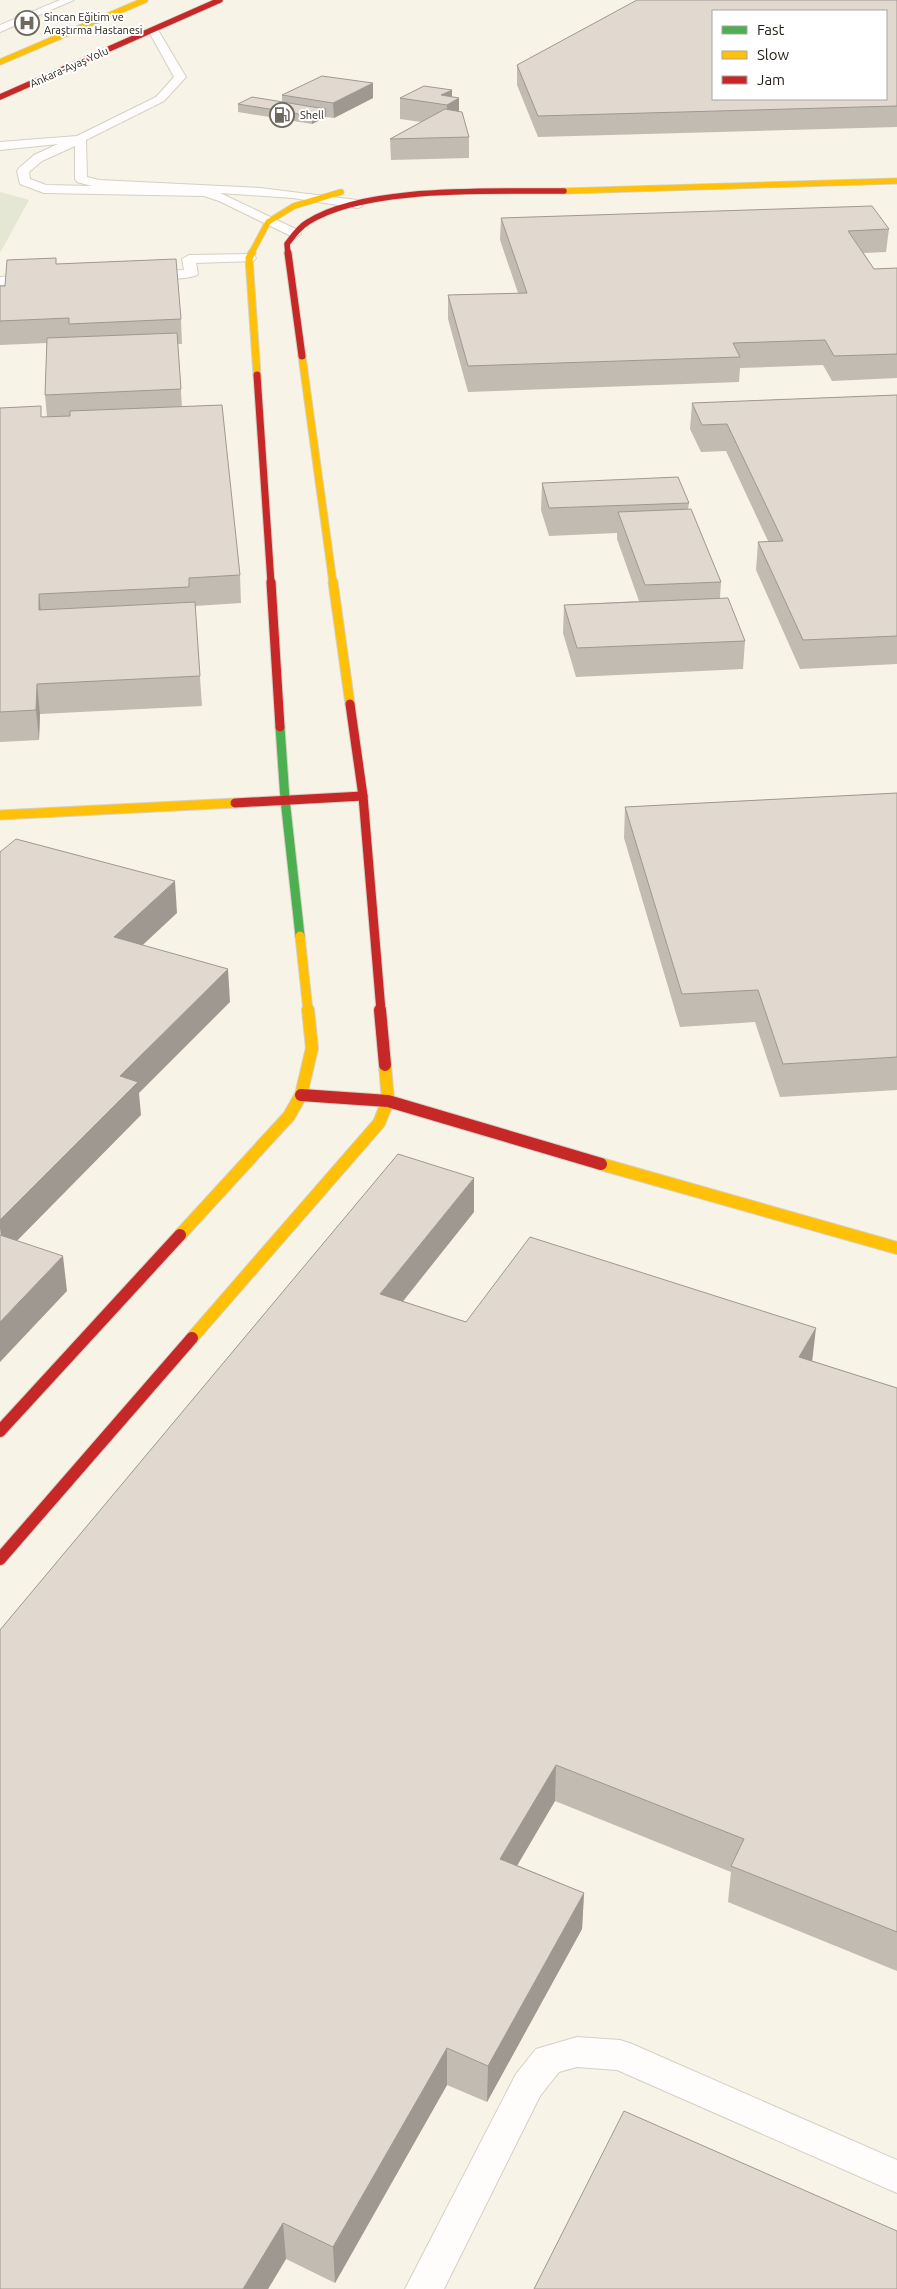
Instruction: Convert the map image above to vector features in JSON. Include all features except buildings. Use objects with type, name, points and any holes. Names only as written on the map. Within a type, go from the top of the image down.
[{"type":"main road","points":[[0,62],[145,0]]},
{"type":"main road","name":"Ankara-Ayaş Yolu","points":[[0,97],[220,0]]},
{"type":"main road","points":[[385,186],[897,170]]},
{"type":"main road","points":[[0,1559],[378,1123],[388,1101],[363,796],[287,244],[299,228],[320,216],[357,204],[411,195],[897,180]]},
{"type":"main road","points":[[0,1430],[289,1116],[301,1095],[312,1048],[285,799],[249,258],[268,222],[294,206],[355,190]]},
{"type":"main road","points":[[0,815],[363,796]]},
{"type":"main road","points":[[301,1095],[388,1101],[539,1148],[897,1248]]},
{"type":"lane","points":[[0,29],[69,0]]},
{"type":"lane","points":[[31,3],[51,8]]},
{"type":"lane","points":[[8,13],[33,16]]},
{"type":"lane","points":[[153,30],[180,77],[160,99],[38,158],[23,171],[24,181],[44,189],[71,191],[205,192],[223,198],[295,234]]},
{"type":"lane","points":[[0,146],[80,138]]},
{"type":"lane","points":[[80,138],[82,150],[81,179],[98,184],[232,190],[323,197],[357,204]]},
{"type":"lane","points":[[131,275],[191,274],[190,259],[249,258]]},
{"type":"lane","points":[[0,280],[51,278]]},
{"type":"lane","points":[[424,2289],[528,2085],[548,2060],[577,2052],[620,2055],[897,2177]]},
{"type":"green space","points":[[0,192],[29,200],[0,253]]},
{"type":"traffic: fast","points":[[280,727],[285,799],[300,936]]},
{"type":"traffic: slow","points":[[0,62],[145,0]]},
{"type":"traffic: slow","points":[[564,191],[897,181]]},
{"type":"traffic: slow","points":[[257,375],[249,258],[268,222],[294,206],[341,192]]},
{"type":"traffic: slow","points":[[302,356],[350,704]]},
{"type":"traffic: slow","points":[[0,815],[235,803]]},
{"type":"traffic: slow","points":[[180,1235],[289,1116],[301,1095],[312,1048],[300,936]]},
{"type":"traffic: slow","points":[[192,1338],[379,1123],[388,1101],[385,1065]]},
{"type":"traffic: slow","points":[[601,1164],[897,1248]]},
{"type":"traffic: jam","points":[[0,97],[220,0]]},
{"type":"traffic: jam","points":[[302,356],[287,244],[297,230],[307,222],[336,209],[366,201],[399,196],[469,192],[564,191]]},
{"type":"traffic: jam","points":[[257,375],[280,727]]},
{"type":"traffic: jam","points":[[350,704],[363,796],[385,1065]]},
{"type":"traffic: jam","points":[[235,803],[363,796]]},
{"type":"traffic: jam","points":[[301,1095],[388,1101],[601,1164]]},
{"type":"traffic: jam","points":[[0,1431],[180,1235]]},
{"type":"traffic: jam","points":[[0,1559],[192,1338]]},
{"type":"place","name":"Sincan Eğitim ve Araştırma Hastanesi","points":[[27,23]]},
{"type":"place","name":"Shell","points":[[282,115]]}]
